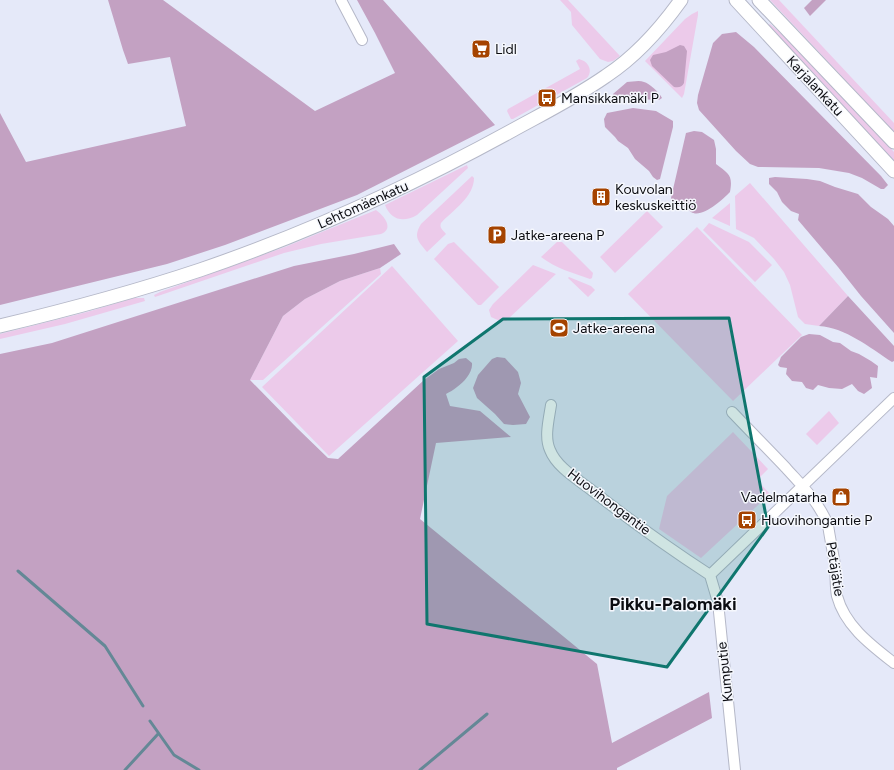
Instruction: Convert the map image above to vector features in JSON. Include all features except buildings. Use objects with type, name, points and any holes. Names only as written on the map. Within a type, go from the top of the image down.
[{"type":"street","points":[[341,0],[362,40]]},
{"type":"street","name":"Lehtomäenkatu","points":[[0,326],[98,301],[202,269],[297,234],[416,181],[505,135],[606,76],[652,36],[681,0]]},
{"type":"street","name":"Karjalankatu","points":[[736,0],[894,171]]},
{"type":"street","name":"Karjalankatu","points":[[759,0],[894,142]]},
{"type":"street","points":[[710,576],[894,398]]},
{"type":"street","name":"Huovihongantie","points":[[551,405],[547,442],[550,451],[557,461],[567,471],[618,511],[710,576]]},
{"type":"street","name":"Petäjätie","points":[[732,412],[802,486],[816,503],[828,525],[835,566],[837,595],[847,618],[858,632],[894,663]]},
{"type":"street","name":"Kumputie","points":[[710,576],[718,602],[736,770]]},
{"type":"highlighted area","points":[[729,318],[768,527],[667,667],[427,624],[424,377],[503,319]]},
{"type":"shaded area","points":[[108,0],[163,0],[315,111],[395,73],[357,0],[383,0],[495,125],[357,195],[225,245],[167,264],[0,305],[0,113],[26,162],[186,126],[170,57],[128,64]]},
{"type":"shaded area","points":[[560,0],[568,0],[620,56],[613,61],[608,62],[600,59],[572,25],[571,12]]},
{"type":"shaded area","points":[[770,0],[779,0],[894,123],[894,132]]},
{"type":"shaded area","points":[[812,0],[826,0],[810,16],[804,8]]},
{"type":"shaded area","points":[[698,11],[684,94],[682,98],[645,61],[685,19]]},
{"type":"shaded area","points":[[770,24],[797,47],[894,152],[894,163],[767,26]]},
{"type":"shaded area","points":[[736,32],[754,47],[881,176],[888,185],[884,189],[881,189],[862,178],[849,173],[819,168],[758,167],[750,164],[736,151],[699,110],[697,103],[713,43],[722,34]]},
{"type":"shaded area","points":[[680,45],[684,46],[687,51],[684,83],[679,87],[674,87],[652,66],[650,60],[653,55],[666,52]]},
{"type":"shaded area","points":[[579,59],[584,61],[589,67],[590,71],[587,78],[511,119],[507,111],[508,109],[580,69],[576,61]]},
{"type":"shaded area","points":[[640,81],[646,83],[657,91],[662,98],[655,100],[614,97],[613,94],[627,82]]},
{"type":"shaded area","points":[[633,108],[656,111],[673,121],[673,127],[660,179],[657,180],[653,177],[649,171],[635,159],[628,148],[618,141],[605,127],[604,119],[607,113]]},
{"type":"shaded area","points":[[694,131],[702,132],[714,140],[716,149],[716,164],[729,175],[731,182],[730,192],[712,207],[701,213],[690,212],[687,207],[675,205],[671,198],[686,133]]},
{"type":"shaded area","points":[[467,165],[468,168],[417,215],[407,219],[398,219],[391,214],[385,205]]},
{"type":"shaded area","points":[[472,176],[474,178],[471,191],[462,203],[441,223],[441,228],[446,234],[427,252],[421,245],[417,236],[417,232],[421,224]]},
{"type":"shaded area","points":[[775,177],[820,181],[858,194],[871,207],[888,219],[894,226],[894,333],[798,220],[799,214],[791,211],[782,202],[777,192],[769,184],[769,178]]},
{"type":"shaded area","points":[[750,183],[848,296],[819,326],[805,324],[798,317],[790,285],[784,272],[754,238],[736,229],[735,196]]},
{"type":"shaded area","points":[[730,203],[730,226],[712,218]]},
{"type":"shaded area","points":[[376,210],[382,215],[387,225],[385,231],[381,234],[321,244],[284,253],[155,297],[154,295],[285,247]]},
{"type":"shaded area","points":[[647,211],[663,227],[615,273],[600,257]]},
{"type":"shaded area","points":[[709,223],[749,242],[772,265],[755,282],[703,230]]},
{"type":"shaded area","points":[[697,227],[802,335],[733,401],[628,294]]},
{"type":"shaded area","points":[[454,242],[499,287],[481,305],[478,305],[434,259],[448,244]]},
{"type":"shaded area","points":[[557,242],[562,242],[593,273],[592,278],[590,279],[564,270],[541,257]]},
{"type":"shaded area","points":[[394,244],[401,254],[380,268],[340,281],[305,299],[283,316],[250,380],[328,458],[338,459],[424,380],[439,369],[454,363],[459,359],[466,358],[472,363],[471,370],[462,382],[446,394],[450,406],[480,411],[511,437],[436,443],[420,519],[597,664],[612,743],[709,692],[712,718],[617,768],[617,770],[0,770],[0,354],[52,343],[294,266]]},
{"type":"shaded area","points":[[533,265],[556,274],[506,321],[500,321],[491,317],[489,310],[493,304]]},
{"type":"shaded area","points":[[392,266],[458,341],[329,456],[262,387]]},
{"type":"shaded area","points":[[380,268],[381,274],[263,380],[250,380],[283,316],[305,299],[340,281]]},
{"type":"shaded area","points":[[569,277],[591,286],[595,290],[588,297],[568,278]]},
{"type":"shaded area","points":[[848,296],[894,346],[894,361],[892,362],[848,334],[839,330],[819,326]]},
{"type":"shaded area","points":[[134,298],[144,298],[145,301],[65,324],[0,339],[0,334],[87,312]]},
{"type":"shaded area","points":[[809,334],[820,335],[833,342],[840,343],[878,366],[877,378],[870,377],[872,388],[864,394],[858,391],[852,384],[842,389],[818,385],[813,390],[806,388],[802,382],[792,381],[786,374],[787,368],[780,367],[778,365],[781,357],[801,337]]},
{"type":"shaded area","points":[[497,357],[505,358],[518,372],[521,383],[518,394],[530,417],[526,424],[504,424],[477,398],[473,388],[478,375],[492,359]]},
{"type":"shaded area","points":[[829,411],[839,423],[817,445],[806,434]]},
{"type":"shaded area","points":[[733,432],[768,469],[757,480],[770,494],[701,558],[659,529],[667,496]]},
{"type":"waterway","points":[[18,571],[105,646],[143,706]]},
{"type":"waterway","points":[[420,770],[487,714]]},
{"type":"waterway","points":[[150,721],[174,755],[199,770]]},
{"type":"waterway","points":[[125,770],[158,734]]},
{"type":"place","name":"Lidl","points":[[481,49]]},
{"type":"place","name":"Mansikkamäki P","points":[[547,98]]},
{"type":"place","name":"Kouvolan keskuskeittiö","points":[[601,197]]},
{"type":"place","name":"Jatke-areena P","points":[[497,235]]},
{"type":"place","name":"Jatke-areena","points":[[559,328]]},
{"type":"place","name":"Vadelmatarha","points":[[841,497]]},
{"type":"place","name":"Huovihongantie P","points":[[747,520]]},
{"type":"district","name":"Pikku-Palomäki","points":[[673,604]]}]
